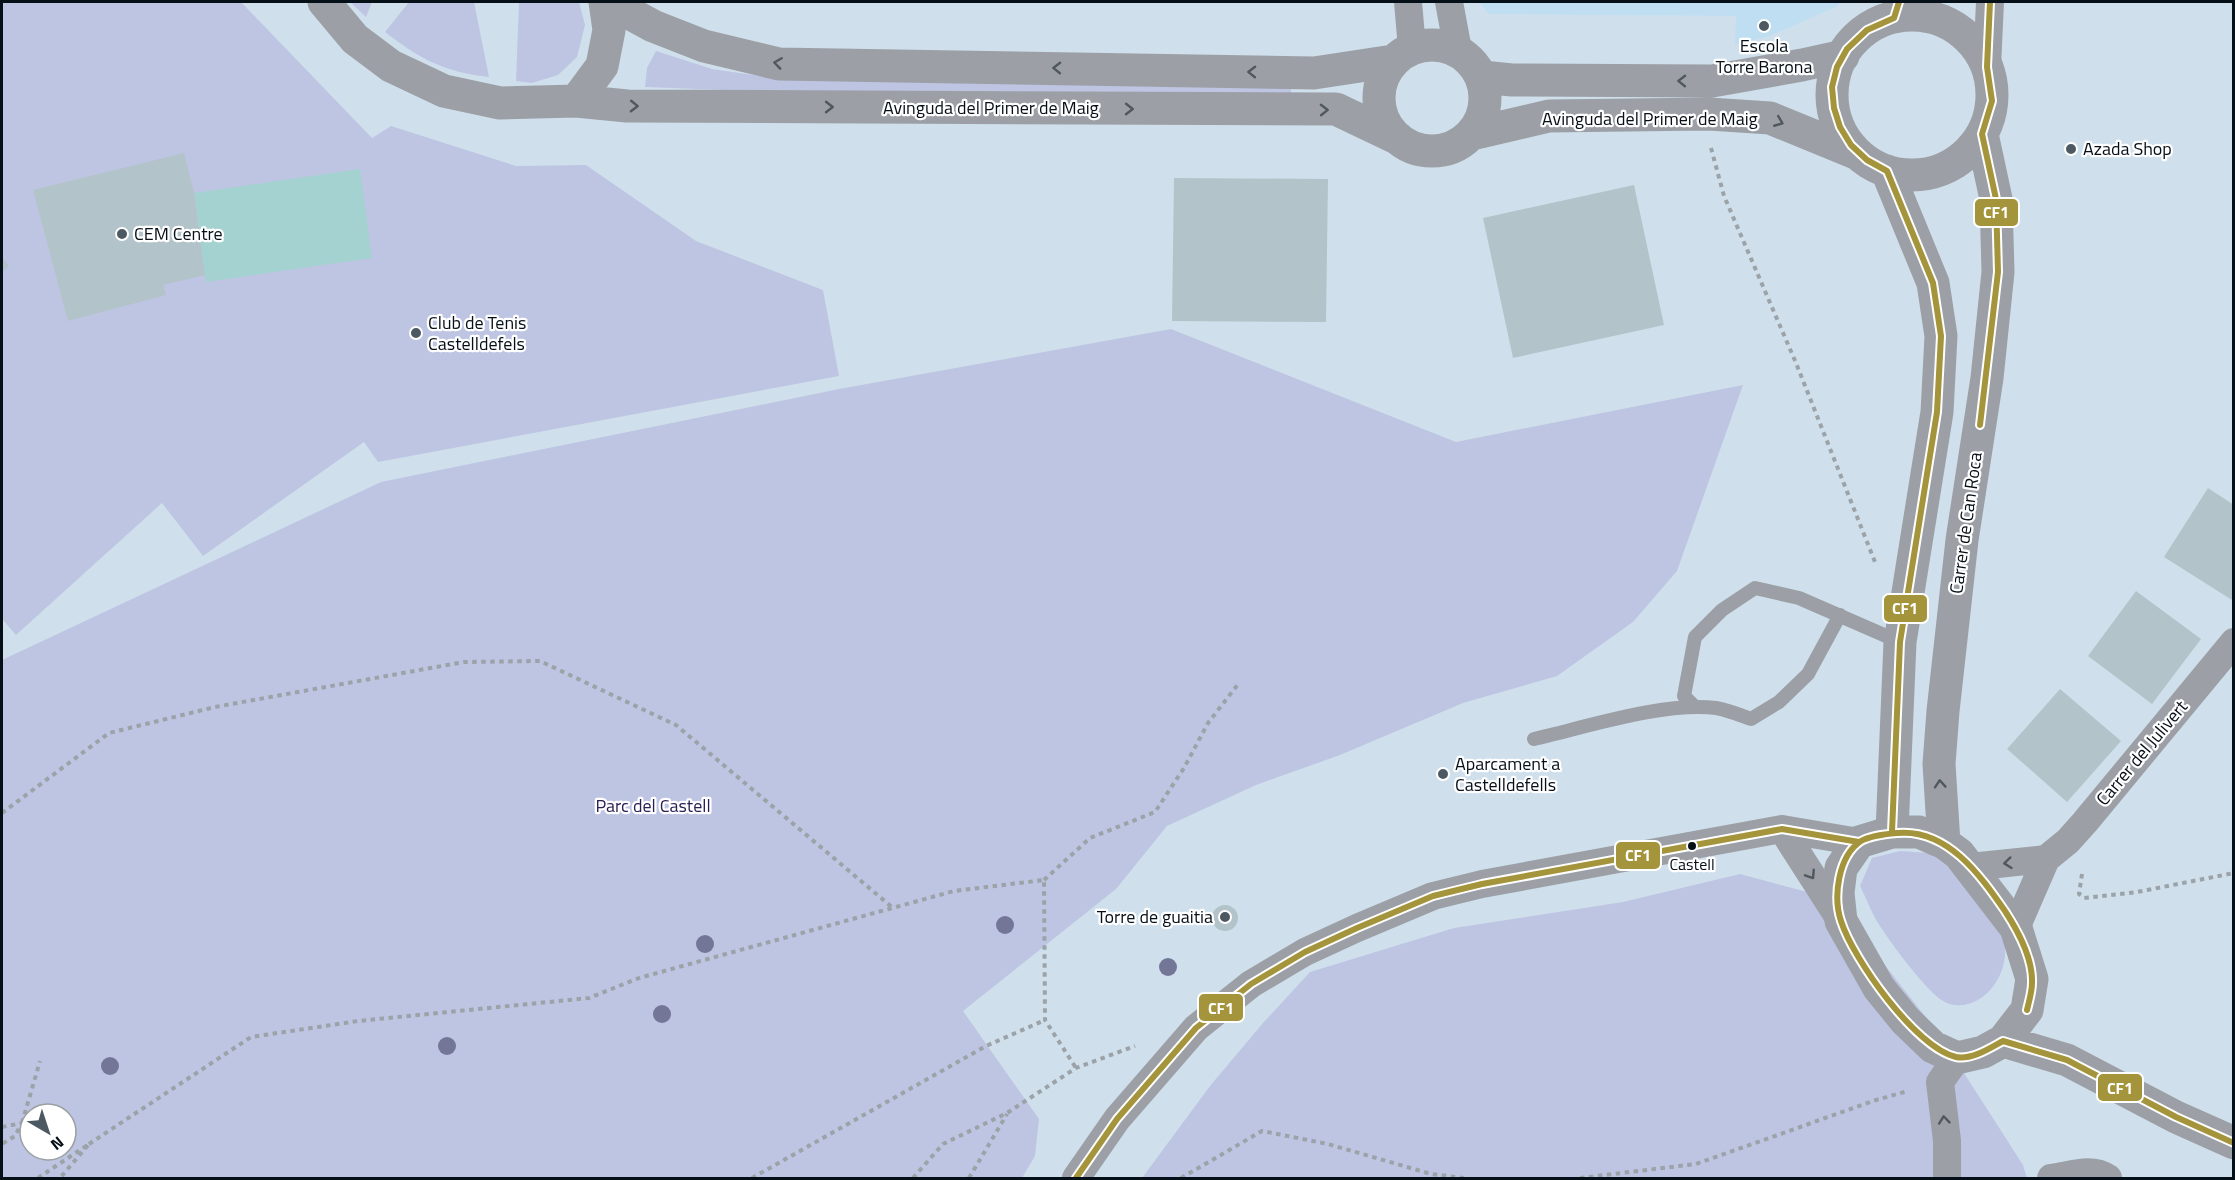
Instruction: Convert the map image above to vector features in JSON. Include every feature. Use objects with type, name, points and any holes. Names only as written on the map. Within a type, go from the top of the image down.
[{"type":"street","name":"Avinguda del Primer de Maig","points":[[324,2],[355,39],[391,66],[444,91],[500,103],[576,101],[627,106],[1336,110],[1399,139]]},
{"type":"street","points":[[576,101],[602,66],[609,30],[604,2]]},
{"type":"street","points":[[609,2],[653,26],[704,46],[778,64],[1314,73],[1403,55],[1423,45],[1436,44],[1458,51],[1472,62],[1482,77],[1486,92],[1485,107],[1472,134],[1457,145],[1440,151],[1414,148],[1399,139],[1385,123],[1379,102],[1382,80],[1403,55],[1408,2]]},
{"type":"street","points":[[1449,2],[1458,51]]},
{"type":"street","points":[[1987,67],[1971,40],[1954,27],[1925,16],[1896,10],[1865,31],[1843,56],[1833,86],[1833,108],[1839,128],[1858,154],[1887,171],[1914,175],[1941,170],[1965,155],[1983,134],[1992,101],[1987,67],[1990,2]]},
{"type":"street","name":"Avinguda del Primer de Maig","points":[[1482,77],[1512,80],[1712,81],[1802,66],[1843,56]]},
{"type":"street","name":"Avinguda del Primer de Maig","points":[[1472,134],[1549,116],[1709,114],[1770,118],[1858,154]]},
{"type":"street","name":"Carrer de Can Roca","points":[[1944,843],[1939,764],[1943,711],[1962,540],[1987,378],[1998,272],[1996,199],[1983,134]]},
{"type":"street","points":[[1887,171],[1933,283],[1941,336],[1937,412],[1900,642],[1892,832]]},
{"type":"street","name":"Carrer del Julivert","points":[[2016,928],[2046,859],[2080,828],[2234,642]]},
{"type":"street","points":[[1782,829],[1841,921],[1879,988],[1905,1020],[1933,1047],[1949,1070],[1947,1179]]},
{"type":"street","points":[[1076,1179],[1117,1119],[1196,1028],[1251,984],[1305,952],[1433,896],[1482,884],[1782,829],[1859,842],[1892,832],[1919,832],[1944,843],[1959,854],[2016,928],[2032,979],[2027,1010],[2004,1041],[1949,1070]]},
{"type":"street","points":[[1841,921],[1838,893],[1841,868],[1859,842]]},
{"type":"street","points":[[1970,867],[2046,859]]},
{"type":"street","points":[[2027,1010],[2067,1060]]},
{"type":"street","points":[[2004,1041],[2067,1060],[2176,1117],[2234,1143]]},
{"type":"street","points":[[2051,1179],[2080,1172],[2105,1176],[2108,1179]]},
{"type":"lane","points":[[1695,707],[1684,696],[1695,637],[1722,610],[1755,588],[1799,598],[1900,642]]},
{"type":"lane","points":[[1534,740],[1637,715],[1695,707],[1719,709],[1751,719],[1779,702],[1808,674],[1840,615]]},
{"type":"path","points":[[1709,114],[1710,144],[1724,196],[1800,374],[1878,569]]},
{"type":"path","points":[[2,813],[109,733],[215,707],[464,662],[540,661],[676,725],[894,908]]},
{"type":"path","points":[[38,1179],[251,1037],[358,1021],[589,998],[639,978],[954,891],[1044,880],[1090,838],[1155,812],[1184,768],[1208,723],[1239,683]]},
{"type":"path","points":[[2090,897],[2137,892],[2234,873]]},
{"type":"path","points":[[1044,880],[1045,1020],[1076,1068]]},
{"type":"path","points":[[752,1179],[986,1046],[1045,1020]]},
{"type":"path","points":[[913,1179],[943,1144],[1007,1113],[1076,1068],[1135,1046]]},
{"type":"path","points":[[28,1102],[40,1061]]},
{"type":"path","points":[[1580,1179],[1696,1164],[1876,1100],[1949,1070]]},
{"type":"path","points":[[969,1179],[1007,1113]]},
{"type":"path","points":[[2,1127],[18,1124]]},
{"type":"path","points":[[2,1144],[15,1136],[18,1130]]},
{"type":"path","points":[[1181,1179],[1262,1131],[1328,1144],[1431,1174],[1464,1179]]},
{"type":"path","points":[[60,1179],[90,1144]]},
{"type":"shaded area","name":"Escola Torre Barona","points":[[1479,2],[1841,2],[1836,7],[1770,36],[1735,45],[1736,16],[1489,14]]},
{"type":"shaded area","points":[[360,169],[372,258],[206,282],[194,193]]},
{"type":"green space","name":"Club de Tenis Castelldefels","points":[[2,2],[241,2],[372,138],[391,126],[516,166],[586,165],[696,241],[823,290],[839,376],[378,462],[364,442],[203,556],[162,503],[16,635],[2,619]]},
{"type":"green space","points":[[350,2],[372,2],[366,17]]},
{"type":"green space","points":[[409,2],[474,2],[489,77],[459,72],[433,63],[385,32]]},
{"type":"green space","points":[[519,2],[579,2],[585,25],[577,57],[558,75],[532,83],[516,81]]},
{"type":"green space","points":[[656,51],[712,69],[782,79],[1291,88],[1291,98],[808,93],[645,87],[647,68]]},
{"type":"green space","name":"Parc del Castell","points":[[1171,329],[1456,442],[1743,385],[1677,571],[1633,622],[1557,676],[1463,703],[1340,755],[1256,785],[1167,826],[1116,889],[963,1011],[1039,1119],[1035,1156],[1022,1178],[2,1178],[2,660],[381,482],[839,389]]},
{"type":"green space","points":[[1900,851],[1929,853],[1953,870],[2003,936],[2005,956],[2002,970],[1992,988],[1976,1001],[1956,1005],[1943,1001],[1935,995],[1906,962],[1874,916],[1860,886],[1872,858]]},
{"type":"green space","points":[[1740,874],[1833,899],[1939,1034],[2023,1165],[2027,1178],[1142,1178],[1210,1086],[1310,972],[1454,928],[1623,902]]},
{"type":"building","name":"CEM Centre","points":[[184,153],[194,193],[205,275],[163,285],[166,295],[68,321],[33,190]]},
{"type":"building","points":[[1174,178],[1328,179],[1326,322],[1172,321]]},
{"type":"building","points":[[1634,185],[1664,325],[1513,358],[1483,218]]},
{"type":"building","points":[[2,257],[9,266],[2,272]]},
{"type":"building","points":[[2208,488],[2234,505],[2232,600],[2164,557]]},
{"type":"building","points":[[2136,591],[2201,639],[2152,704],[2088,656]]},
{"type":"building","points":[[2060,689],[2121,741],[2067,802],[2007,749]]},
{"type":"building","name":"Torre de guaitia","points":[[1225,905],[1234,909],[1238,918],[1234,927],[1225,931],[1216,927],[1212,918],[1216,909]]},
{"type":"transit line","name":"CF1","points":[[1892,832],[1900,642],[1937,412],[1941,336],[1933,283],[1887,171],[1867,160],[1851,145],[1840,127],[1834,108],[1832,87],[1837,67],[1847,49],[1867,30],[1894,18],[1899,2]]},
{"type":"transit line","name":"CF1","points":[[1980,425],[1998,272],[1996,199],[1982,134],[1992,101],[1987,67],[1990,2]]},
{"type":"transit line","name":"CF1","points":[[1076,1178],[1117,1119],[1196,1028],[1251,984],[1305,952],[1357,928],[1433,896],[1482,884],[1782,829],[1859,842]]},
{"type":"transit line","name":"CF1","points":[[2003,1041],[1974,1055],[1956,1057],[1940,1050],[1923,1037],[1888,1000],[1858,957],[1841,921],[1838,900],[1839,878],[1847,856],[1853,848],[1861,841],[1873,837],[1915,833],[1947,846],[1973,869],[2010,919],[2024,946],[2032,974],[2032,990],[2027,1010]]},
{"type":"transit line","name":"CF1","points":[[2003,1041],[2067,1060],[2176,1117],[2234,1143]]},
{"type":"place","name":"Escola Torre Barona","points":[[1764,26]]},
{"type":"place","name":"Azada Shop","points":[[2071,149]]},
{"type":"place","name":"CEM Centre","points":[[122,234]]},
{"type":"place","name":"Club de Tenis Castelldefels","points":[[416,333]]},
{"type":"place","name":"Aparcament a Castelldefells","points":[[1443,774]]},
{"type":"place","name":"Castell","points":[[1692,846]]},
{"type":"place","name":"Torre de guaitia","points":[[1225,917]]}]
